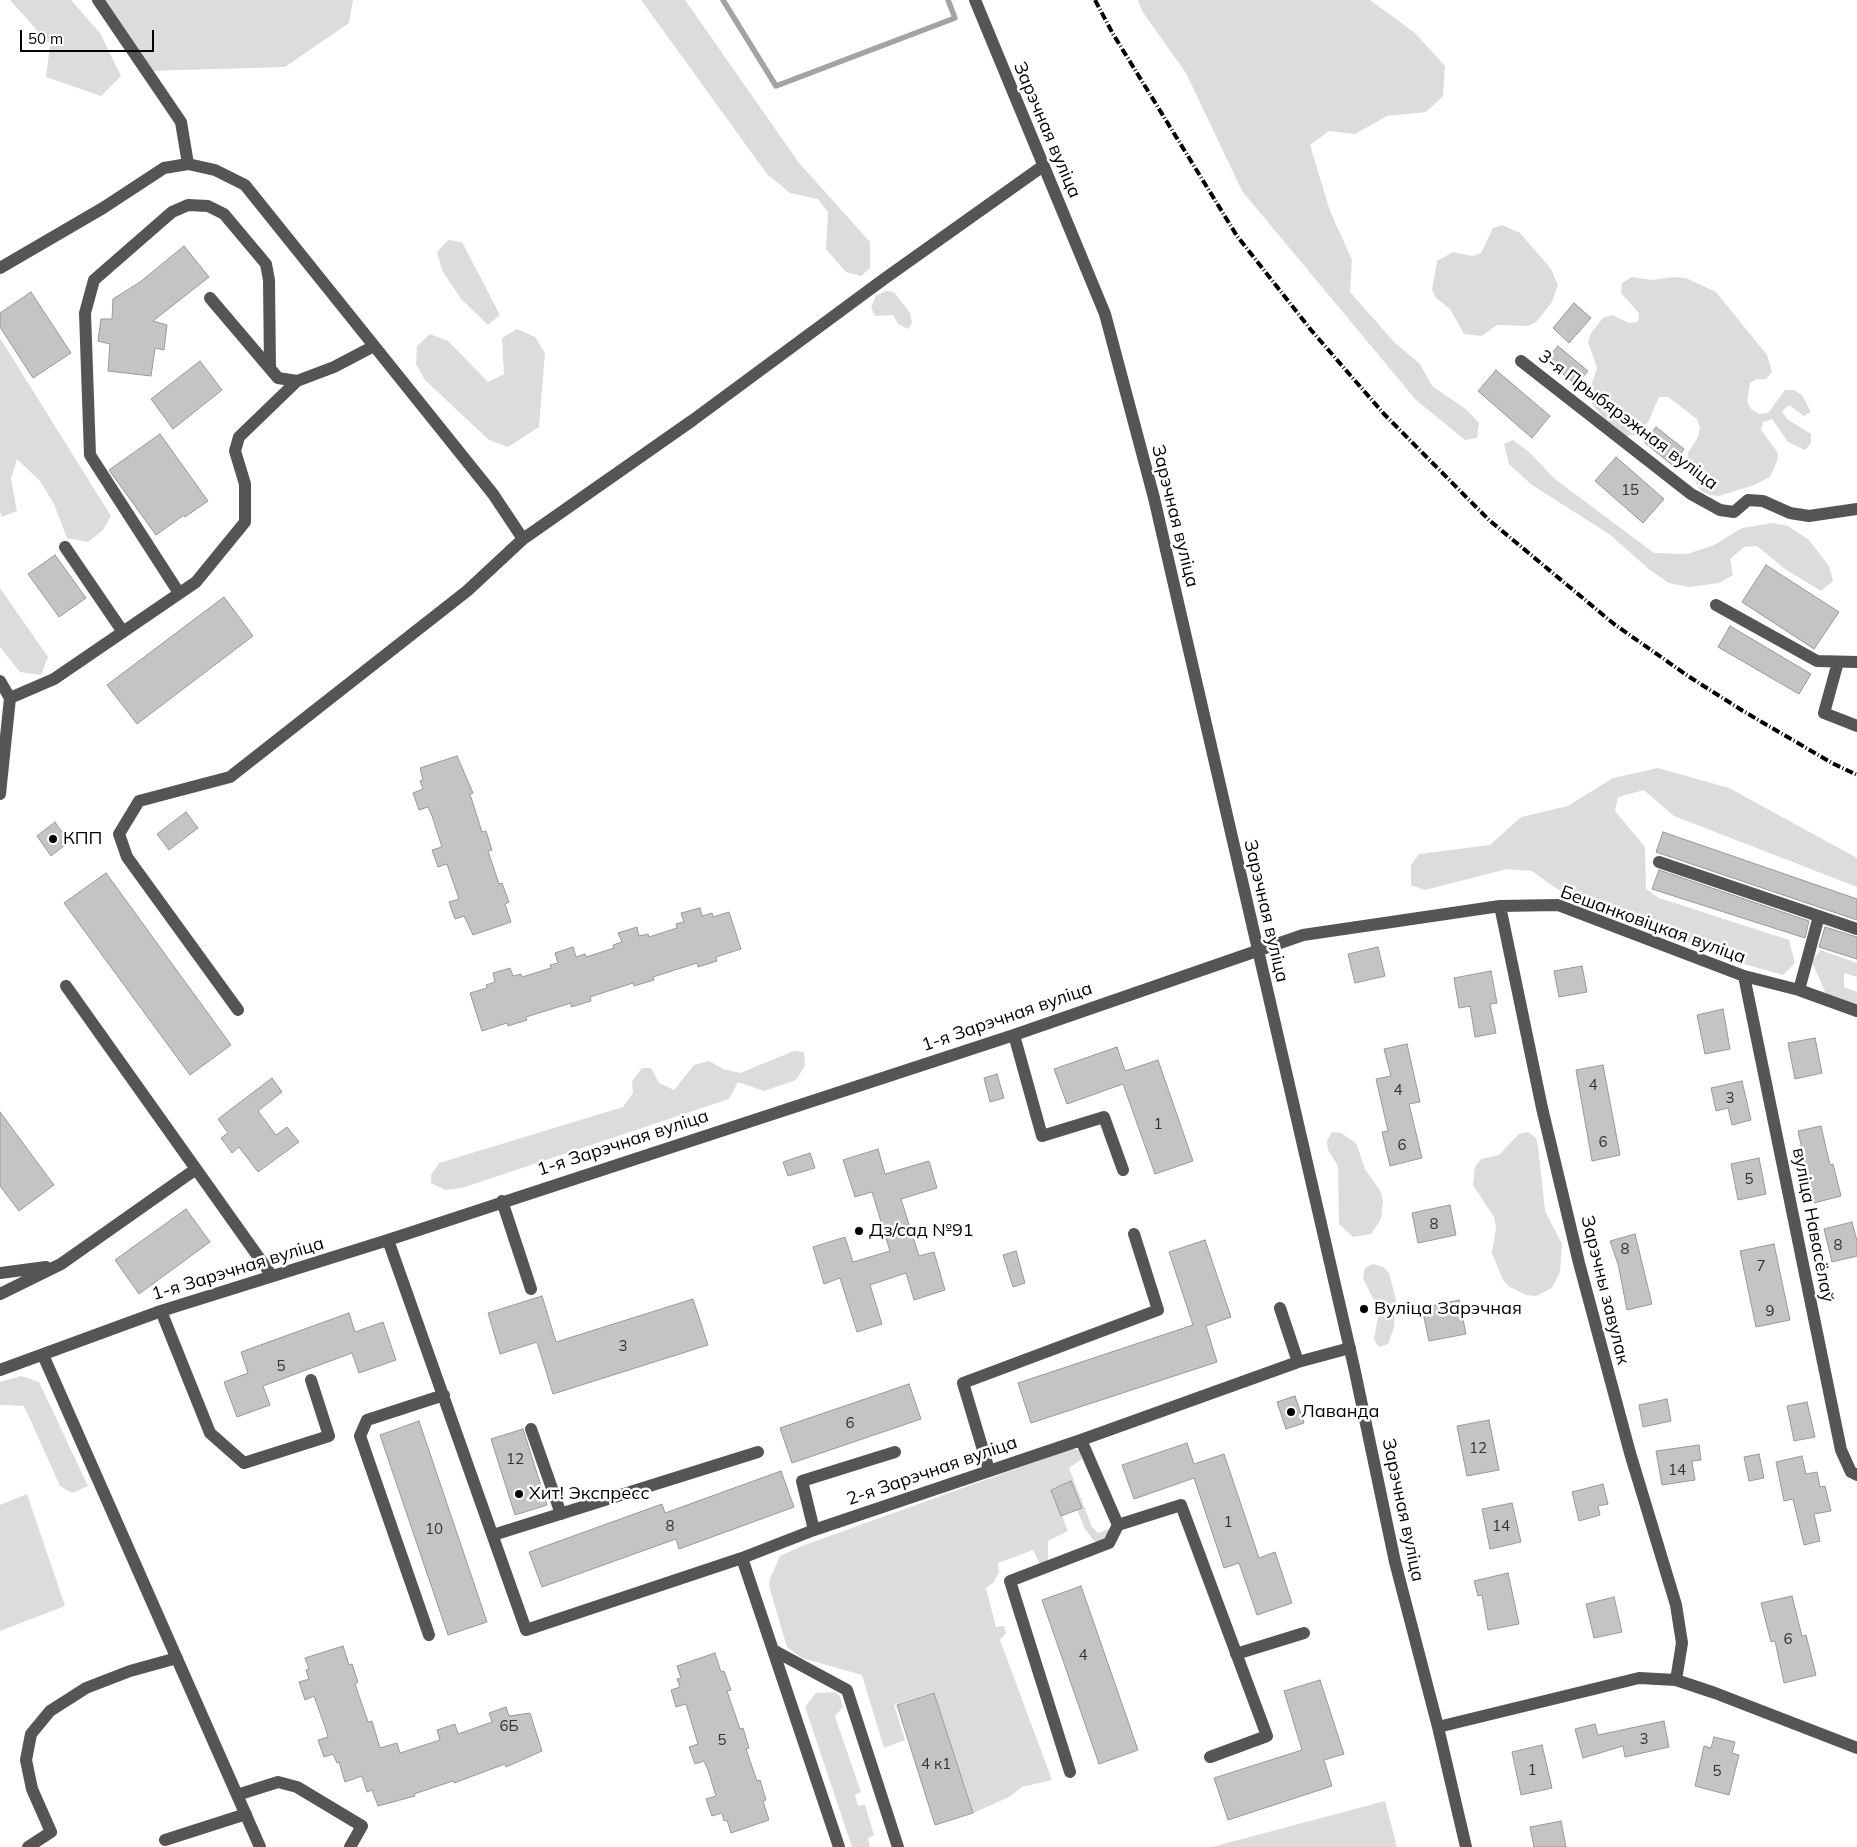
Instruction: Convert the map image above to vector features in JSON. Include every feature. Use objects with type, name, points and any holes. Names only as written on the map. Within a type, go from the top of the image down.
[{"type":"street","points":[[98,0],[180,122],[188,164]]},
{"type":"street","name":"Зарэчная вуліца","points":[[975,0],[1105,314],[1154,498],[1350,1348],[1395,1562],[1438,1727],[1466,1847]]},
{"type":"street","points":[[0,268],[103,208],[164,168],[188,164],[216,170],[245,185],[493,494],[523,539]]},
{"type":"street","points":[[238,1010],[127,857],[119,834],[139,801],[230,776],[467,591],[523,539],[693,420],[884,279],[1043,166]]},
{"type":"street","points":[[179,593],[90,455],[85,313],[94,280],[172,212],[188,206],[208,206],[224,214],[266,264],[269,280],[270,368]]},
{"type":"street","points":[[210,298],[278,378],[297,381]]},
{"type":"street","points":[[0,794],[3,719],[10,698],[54,679],[196,582],[245,522],[245,484],[235,451],[239,437],[297,381],[334,367],[374,346]]},
{"type":"street","name":"3-я Прыбярэжная вуліца","points":[[1521,360],[1691,494],[1720,510],[1734,512],[1748,500],[1763,500],[1790,513],[1809,516],[1857,509]]},
{"type":"street","points":[[65,547],[123,632]]},
{"type":"street","points":[[1716,605],[1817,661],[1857,662]]},
{"type":"street","points":[[1838,662],[1824,713],[1857,726]]},
{"type":"street","points":[[0,681],[10,698]]},
{"type":"street","points":[[1659,862],[1857,929]]},
{"type":"street","name":"Бешанковіцкая вуліца","points":[[1257,951],[1303,935],[1500,906],[1558,905],[1744,976],[1799,990],[1857,1011]]},
{"type":"street","name":"Зарэчны завулак","points":[[1500,906],[1542,1108],[1579,1264],[1630,1452],[1676,1605],[1682,1643],[1676,1680]]},
{"type":"street","points":[[1799,990],[1819,916]]},
{"type":"street","name":"1-я Зарэчная вуліца","points":[[0,1370],[161,1311],[388,1240],[502,1201],[1014,1035],[1257,951]]},
{"type":"street","name":"вуліца Навасёлаў","points":[[1744,976],[1840,1450],[1850,1472],[1857,1475]]},
{"type":"street","points":[[66,986],[272,1276]]},
{"type":"street","points":[[1014,1035],[1042,1136],[1104,1117],[1123,1170]]},
{"type":"street","points":[[0,1294],[61,1264],[196,1169]]},
{"type":"street","points":[[502,1201],[531,1289]]},
{"type":"street","points":[[989,1470],[963,1383],[1158,1310],[1134,1234]]},
{"type":"street","points":[[388,1240],[493,1535],[758,1452]]},
{"type":"street","points":[[0,1273],[61,1264]]},
{"type":"street","points":[[1280,1308],[1298,1362]]},
{"type":"street","points":[[161,1311],[210,1433],[244,1463],[329,1436],[310,1380]]},
{"type":"street","name":"2-я Зарэчная вуліца","points":[[493,1535],[526,1630],[742,1558],[814,1530],[1081,1440],[1298,1362],[1350,1348]]},
{"type":"street","points":[[43,1355],[260,1847]]},
{"type":"street","points":[[429,1635],[360,1436],[366,1420],[444,1395]]},
{"type":"street","points":[[531,1429],[561,1514]]},
{"type":"street","points":[[1081,1440],[1118,1525]]},
{"type":"street","points":[[814,1530],[802,1481],[895,1452]]},
{"type":"street","points":[[1070,1772],[1010,1581],[1109,1543],[1118,1525],[1181,1505],[1266,1736],[1210,1757]]},
{"type":"street","points":[[742,1558],[839,1847]]},
{"type":"street","points":[[1236,1654],[1304,1633]]},
{"type":"street","points":[[774,1650],[847,1690],[898,1847]]},
{"type":"street","points":[[28,1847],[51,1832],[32,1789],[26,1760],[31,1734],[50,1711],[86,1688],[130,1671],[177,1658]]},
{"type":"street","points":[[1438,1727],[1639,1678],[1676,1680],[1715,1693],[1857,1748]]},
{"type":"street","points":[[237,1795],[278,1782],[297,1787],[362,1826],[350,1847]]},
{"type":"street","points":[[165,1840],[246,1814]]},
{"type":"shaded area","points":[[10,0],[71,0],[100,33],[121,76],[101,96],[46,77],[50,45]]},
{"type":"shaded area","points":[[101,0],[353,0],[349,23],[285,67],[149,71]]},
{"type":"shaded area","points":[[641,0],[685,0],[799,163],[870,242],[870,268],[861,276],[846,272],[826,249],[828,212],[818,199],[790,193],[767,174]]},
{"type":"shaded area","points":[[1138,0],[1370,0],[1415,33],[1445,66],[1443,96],[1426,112],[1387,116],[1355,134],[1329,131],[1310,145],[1330,211],[1352,260],[1350,292],[1394,342],[1420,364],[1432,386],[1467,410],[1479,423],[1477,438],[1465,440],[1416,400],[1242,191],[1186,73],[1142,11]]},
{"type":"shaded area","points":[[1502,225],[1520,233],[1551,269],[1558,285],[1552,302],[1536,322],[1528,326],[1497,325],[1482,336],[1464,334],[1450,309],[1436,298],[1432,290],[1437,261],[1453,252],[1472,256],[1481,253],[1493,228]]},
{"type":"shaded area","points":[[448,240],[462,242],[500,315],[488,325],[461,299],[442,270],[437,252]]},
{"type":"shaded area","points":[[1632,277],[1652,280],[1674,277],[1686,278],[1716,292],[1767,355],[1772,372],[1766,379],[1757,379],[1750,383],[1747,401],[1751,409],[1759,414],[1768,413],[1785,390],[1794,390],[1802,395],[1811,412],[1804,416],[1789,405],[1782,411],[1787,419],[1811,434],[1811,443],[1805,450],[1788,442],[1772,419],[1763,422],[1761,430],[1778,453],[1777,461],[1770,477],[1754,485],[1719,496],[1710,495],[1701,491],[1686,467],[1688,453],[1698,437],[1700,428],[1697,419],[1668,397],[1659,397],[1648,422],[1635,435],[1626,436],[1604,419],[1592,404],[1591,386],[1597,368],[1588,342],[1591,333],[1603,318],[1612,315],[1629,323],[1638,322],[1639,313],[1621,293],[1622,283]]},
{"type":"shaded area","points":[[886,291],[894,292],[910,313],[912,323],[908,329],[898,324],[893,315],[875,316],[871,307],[876,296]]},
{"type":"shaded area","points":[[517,329],[535,337],[545,353],[539,427],[508,447],[489,440],[425,380],[416,364],[417,346],[430,334],[448,341],[488,382],[504,374],[502,338]]},
{"type":"shaded area","points":[[0,338],[111,516],[103,530],[88,542],[67,538],[54,504],[40,481],[17,459],[11,479],[17,511],[2,517],[0,512]]},
{"type":"shaded area","points":[[1513,440],[1529,452],[1555,479],[1654,553],[1687,554],[1714,545],[1742,528],[1773,523],[1788,526],[1809,540],[1829,566],[1833,581],[1821,591],[1785,569],[1757,546],[1744,547],[1730,559],[1733,575],[1719,583],[1689,587],[1669,583],[1650,570],[1609,534],[1532,485],[1509,464],[1504,444]]},
{"type":"shaded area","points":[[0,588],[48,657],[41,675],[20,672],[0,647]]},
{"type":"shaded area","points":[[1658,768],[1729,788],[1857,858],[1857,887],[1674,816],[1644,790],[1618,797],[1615,811],[1645,847],[1646,889],[1659,898],[1789,940],[1795,963],[1783,975],[1744,964],[1592,905],[1557,889],[1532,871],[1507,869],[1425,890],[1411,885],[1411,865],[1419,854],[1490,845],[1521,817],[1568,806],[1613,778]]},
{"type":"shaded area","points":[[1820,950],[1857,963],[1857,977],[1844,973],[1844,987],[1857,992],[1857,1010],[1826,994],[1812,962]]},
{"type":"shaded area","points":[[794,1051],[804,1052],[805,1066],[796,1080],[764,1091],[738,1082],[729,1099],[462,1188],[445,1190],[431,1183],[431,1175],[439,1163],[623,1107],[633,1093],[632,1081],[642,1068],[651,1068],[659,1083],[674,1090],[694,1065],[709,1061],[723,1069],[740,1073]]},
{"type":"shaded area","points":[[1332,1132],[1341,1133],[1356,1143],[1365,1169],[1381,1192],[1383,1201],[1381,1219],[1371,1234],[1353,1237],[1339,1224],[1338,1166],[1328,1150],[1327,1141]]},
{"type":"shaded area","points":[[1528,1132],[1536,1138],[1538,1147],[1545,1211],[1562,1244],[1560,1272],[1552,1288],[1536,1296],[1526,1295],[1510,1287],[1503,1280],[1492,1253],[1496,1227],[1494,1217],[1473,1185],[1475,1167],[1481,1159],[1499,1155],[1519,1134]]},
{"type":"shaded area","points":[[1373,1264],[1383,1267],[1389,1273],[1396,1300],[1394,1327],[1388,1344],[1379,1347],[1374,1339],[1379,1311],[1363,1278],[1365,1268]]},
{"type":"shaded area","points":[[21,1376],[39,1382],[88,1486],[72,1493],[60,1486],[24,1406],[0,1405],[0,1382]]},
{"type":"shaded area","points":[[1071,1449],[1077,1449],[1082,1459],[1069,1468],[1092,1527],[1098,1533],[1111,1528],[1109,1536],[1100,1542],[1094,1541],[1085,1529],[1077,1510],[1082,1508],[1071,1482],[1051,1489],[1068,1531],[1048,1541],[1048,1564],[1040,1565],[1033,1550],[998,1563],[999,1572],[994,1582],[986,1588],[996,1627],[1004,1626],[1006,1633],[1000,1640],[1052,1780],[1022,1787],[1009,1797],[973,1813],[934,1692],[894,1705],[905,1740],[884,1748],[862,1675],[802,1658],[787,1647],[769,1586],[770,1579],[780,1556],[802,1546]]},
{"type":"shaded area","points":[[27,1494],[65,1606],[0,1631],[0,1505]]},
{"type":"shaded area","points":[[835,1692],[840,1696],[843,1707],[835,1716],[836,1720],[861,1792],[855,1795],[858,1806],[865,1805],[874,1835],[868,1838],[870,1847],[852,1847],[805,1707],[816,1693]]},
{"type":"shaded area","points":[[1385,1801],[1397,1847],[1212,1847]]},
{"type":"building","points":[[184,246],[209,277],[153,321],[167,325],[164,350],[155,348],[151,376],[108,371],[110,344],[98,341],[101,319],[112,319],[113,299],[140,282]]},
{"type":"building","points":[[31,292],[71,353],[33,378],[0,327],[0,313]]},
{"type":"building","points":[[1574,303],[1591,318],[1569,343],[1553,328]]},
{"type":"building","points":[[1558,346],[1588,371],[1576,385],[1546,360]]},
{"type":"building","points":[[200,361],[222,390],[173,429],[151,399]]},
{"type":"building","points":[[1496,370],[1550,416],[1532,438],[1478,391]]},
{"type":"building","points":[[1656,427],[1684,449],[1672,465],[1644,442]]},
{"type":"building","points":[[160,434],[208,501],[156,535],[109,470]]},
{"type":"building","points":[[1616,457],[1664,499],[1643,523],[1595,481]]},
{"type":"building","points":[[55,555],[86,598],[59,617],[28,574]]},
{"type":"building","points":[[1766,565],[1839,612],[1814,649],[1742,602]]},
{"type":"building","points":[[224,597],[253,636],[137,724],[107,685]]},
{"type":"building","points":[[1730,626],[1811,674],[1799,694],[1718,647]]},
{"type":"building","points":[[457,756],[473,793],[470,794],[482,832],[486,831],[492,850],[488,851],[499,884],[502,883],[509,902],[505,904],[511,922],[473,935],[464,916],[455,919],[449,902],[459,899],[447,864],[438,867],[432,850],[442,847],[432,816],[428,807],[419,810],[413,793],[423,789],[420,781],[423,780],[420,768]]},
{"type":"building","points":[[186,812],[198,828],[169,850],[157,834]]},
{"type":"building","name":"КПП","points":[[55,822],[69,842],[51,856],[37,836]]},
{"type":"building","points":[[1663,832],[1857,899],[1857,920],[1656,852]]},
{"type":"building","points":[[1659,870],[1809,921],[1805,938],[1652,889]]},
{"type":"building","points":[[106,873],[231,1045],[190,1075],[64,903]]},
{"type":"building","points":[[700,908],[702,916],[712,913],[713,917],[729,912],[741,949],[716,957],[717,961],[698,967],[697,963],[653,977],[654,980],[634,986],[633,983],[590,997],[591,1001],[571,1007],[571,1003],[526,1017],[527,1020],[508,1026],[507,1023],[482,1031],[470,993],[487,988],[486,985],[495,982],[493,973],[510,968],[513,976],[521,974],[522,977],[551,968],[550,965],[558,963],[555,953],[573,947],[576,957],[585,954],[586,957],[614,948],[613,945],[622,942],[618,933],[637,927],[639,936],[648,934],[649,937],[677,928],[676,924],[684,922],[681,913]]},
{"type":"building","points":[[1825,927],[1857,937],[1857,959],[1819,947]]},
{"type":"building","points":[[1378,947],[1385,976],[1355,983],[1348,954]]},
{"type":"building","points":[[1582,966],[1587,992],[1559,997],[1554,971]]},
{"type":"building","points":[[1491,971],[1497,1003],[1490,1004],[1496,1033],[1475,1037],[1470,1006],[1459,1008],[1454,978]]},
{"type":"building","points":[[1723,1009],[1730,1049],[1705,1054],[1697,1015]]},
{"type":"building","points":[[1815,1038],[1822,1073],[1795,1079],[1788,1043]]},
{"type":"building","points":[[1407,1044],[1420,1102],[1409,1104],[1422,1158],[1390,1166],[1382,1132],[1388,1131],[1376,1079],[1391,1076],[1384,1049]]},
{"type":"building","points":[[1117,1047],[1125,1071],[1158,1060],[1193,1161],[1155,1174],[1123,1084],[1067,1104],[1054,1069]]},
{"type":"building","points":[[1603,1065],[1620,1155],[1592,1161],[1576,1070]]},
{"type":"building","points":[[997,1074],[1004,1098],[990,1102],[984,1078]]},
{"type":"building","points":[[272,1078],[282,1092],[258,1111],[276,1135],[287,1127],[299,1142],[258,1172],[239,1147],[232,1153],[221,1138],[228,1133],[218,1119]]},
{"type":"building","points":[[1742,1081],[1751,1120],[1732,1125],[1728,1108],[1716,1111],[1711,1088]]},
{"type":"building","points":[[0,1112],[54,1185],[19,1211],[0,1186]]},
{"type":"building","points":[[1821,1126],[1830,1165],[1833,1164],[1841,1196],[1814,1203],[1798,1131]]},
{"type":"building","points":[[878,1149],[885,1174],[929,1161],[937,1188],[901,1199],[919,1256],[934,1252],[945,1290],[914,1300],[906,1273],[870,1285],[882,1324],[857,1332],[840,1278],[824,1284],[813,1247],[845,1237],[853,1262],[890,1251],[872,1192],[855,1197],[843,1160]]},
{"type":"building","points":[[810,1153],[815,1168],[788,1176],[783,1162]]},
{"type":"building","points":[[1759,1158],[1766,1194],[1738,1200],[1731,1164]]},
{"type":"building","points":[[1450,1205],[1456,1235],[1418,1243],[1412,1213]]},
{"type":"building","points":[[186,1209],[210,1242],[139,1294],[115,1260]]},
{"type":"building","points":[[1852,1222],[1857,1241],[1857,1256],[1832,1262],[1824,1229]]},
{"type":"building","points":[[1635,1234],[1652,1304],[1627,1310],[1618,1264],[1610,1241]]},
{"type":"building","points":[[1205,1240],[1231,1317],[1206,1326],[1217,1362],[1031,1423],[1018,1383],[1193,1325],[1169,1252]]},
{"type":"building","points":[[1774,1244],[1790,1320],[1756,1327],[1740,1251]]},
{"type":"building","points":[[1016,1251],[1025,1283],[1013,1287],[1003,1255]]},
{"type":"building","points":[[542,1296],[556,1342],[693,1299],[708,1345],[553,1394],[537,1342],[500,1354],[488,1313]]},
{"type":"building","points":[[1459,1300],[1466,1334],[1429,1341],[1422,1308]]},
{"type":"building","points":[[349,1313],[355,1332],[383,1322],[396,1360],[359,1373],[352,1353],[263,1386],[270,1405],[237,1417],[224,1382],[248,1373],[241,1352]]},
{"type":"building","points":[[909,1384],[921,1419],[792,1463],[780,1428]]},
{"type":"building","name":"Лаванда","points":[[1295,1396],[1304,1423],[1286,1429],[1277,1402]]},
{"type":"building","points":[[1667,1399],[1671,1421],[1643,1427],[1639,1405]]},
{"type":"building","points":[[1807,1402],[1815,1437],[1794,1441],[1787,1406]]},
{"type":"building","points":[[1489,1420],[1499,1470],[1467,1476],[1457,1426]]},
{"type":"building","points":[[419,1421],[487,1622],[448,1635],[380,1435]]},
{"type":"building","points":[[523,1429],[547,1505],[515,1515],[491,1439]]},
{"type":"building","points":[[1187,1443],[1194,1464],[1224,1454],[1259,1558],[1275,1552],[1292,1603],[1257,1615],[1239,1563],[1224,1568],[1194,1478],[1134,1499],[1122,1465]]},
{"type":"building","points":[[1699,1445],[1701,1460],[1692,1461],[1695,1480],[1662,1485],[1656,1451]]},
{"type":"building","points":[[1759,1454],[1764,1478],[1749,1481],[1744,1457]]},
{"type":"building","points":[[1802,1456],[1806,1474],[1817,1472],[1820,1487],[1825,1486],[1831,1511],[1814,1514],[1820,1541],[1804,1545],[1793,1499],[1784,1501],[1776,1462]]},
{"type":"building","points":[[781,1471],[794,1507],[679,1549],[676,1539],[542,1587],[529,1552],[662,1504],[665,1513]]},
{"type":"building","points":[[1071,1481],[1082,1508],[1061,1516],[1051,1490]]},
{"type":"building","points":[[1603,1484],[1608,1504],[1598,1506],[1600,1515],[1579,1521],[1572,1492]]},
{"type":"building","points":[[1512,1503],[1521,1542],[1490,1549],[1482,1509]]},
{"type":"building","points":[[1508,1573],[1519,1624],[1488,1630],[1482,1595],[1478,1596],[1474,1581]]},
{"type":"building","points":[[1081,1586],[1138,1750],[1099,1764],[1042,1600]]},
{"type":"building","points":[[1792,1596],[1802,1636],[1806,1635],[1816,1675],[1784,1683],[1775,1641],[1771,1642],[1761,1603]]},
{"type":"building","points":[[1614,1597],[1622,1632],[1594,1638],[1586,1604]]},
{"type":"building","points":[[343,1646],[349,1665],[352,1664],[358,1682],[355,1684],[368,1722],[372,1721],[380,1748],[397,1743],[400,1753],[440,1740],[437,1730],[455,1724],[458,1734],[492,1722],[489,1713],[506,1707],[509,1716],[530,1713],[542,1751],[506,1767],[505,1764],[454,1783],[453,1781],[414,1794],[415,1796],[378,1806],[372,1790],[367,1792],[362,1776],[345,1782],[339,1762],[337,1763],[333,1754],[324,1757],[318,1740],[328,1737],[325,1727],[314,1696],[305,1700],[299,1682],[309,1679],[306,1670],[309,1669],[305,1658]]},
{"type":"building","points":[[715,1653],[721,1672],[724,1671],[731,1690],[727,1691],[740,1729],[743,1728],[749,1748],[746,1749],[757,1781],[760,1780],[766,1800],[763,1801],[769,1820],[731,1833],[727,1820],[724,1821],[722,1813],[712,1816],[706,1799],[716,1796],[708,1770],[704,1761],[695,1764],[689,1747],[698,1744],[686,1704],[676,1707],[671,1690],[680,1687],[677,1679],[681,1678],[677,1666]]},
{"type":"building","points":[[1320,1680],[1344,1754],[1324,1760],[1332,1786],[1228,1820],[1214,1778],[1302,1750],[1284,1691]]},
{"type":"building","points":[[934,1693],[973,1813],[935,1825],[897,1705]]},
{"type":"building","points":[[1664,1721],[1669,1747],[1625,1757],[1623,1746],[1583,1758],[1575,1729],[1595,1724],[1598,1735]]},
{"type":"building","points":[[1714,1737],[1735,1742],[1732,1753],[1739,1755],[1729,1795],[1695,1786],[1704,1746],[1711,1748]]},
{"type":"building","points":[[1542,1745],[1552,1788],[1521,1795],[1512,1752]]},
{"type":"building","points":[[1561,1821],[1566,1847],[1534,1847],[1530,1827]]},
{"type":"waterway","points":[[723,0],[776,86],[955,18],[948,0]]},
{"type":"railway","points":[[1095,0],[1113,34],[1237,236],[1311,330],[1384,414],[1489,520],[1614,624],[1688,676],[1743,711],[1832,763],[1857,775]]},
{"type":"place","name":"КПП","points":[[53,839]]},
{"type":"place","name":"Дз/сад №91","points":[[859,1231]]},
{"type":"place","name":"Вуліца Зарэчная","points":[[1364,1309]]},
{"type":"place","name":"Лаванда","points":[[1291,1412]]},
{"type":"place","name":"Хит! Экспресс","points":[[519,1494]]}]
